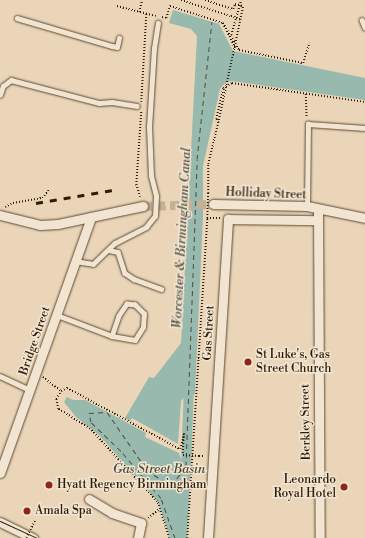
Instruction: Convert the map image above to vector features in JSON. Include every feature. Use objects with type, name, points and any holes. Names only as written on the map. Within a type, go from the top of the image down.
[{"type":"street","points":[[0,215],[40,225],[58,224],[91,217],[142,202]]},
{"type":"street","name":"Holliday Street","points":[[213,204],[307,206],[318,210],[365,218]]},
{"type":"street","name":"Berkley Street","points":[[318,210],[316,220],[320,538]]},
{"type":"street","name":"Bridge Street","points":[[0,473],[91,217]]},
{"type":"street","points":[[228,219],[316,220]]},
{"type":"street","name":"Gas Street","points":[[208,538],[228,219]]},
{"type":"street","points":[[88,499],[112,513],[141,523],[138,538]]},
{"type":"street","points":[[0,522],[33,538]]},
{"type":"lane","points":[[17,18],[116,47],[120,38]]},
{"type":"lane","points":[[362,20],[365,27]]},
{"type":"lane","points":[[75,261],[93,264],[130,233],[146,227],[155,216],[156,196],[151,176],[149,127],[154,48],[158,23]]},
{"type":"lane","points":[[0,95],[3,86],[11,80],[99,103],[112,102],[137,106]]},
{"type":"lane","points":[[307,206],[308,124],[365,128]]},
{"type":"lane","points":[[109,250],[118,252],[125,273],[134,279],[161,289]]},
{"type":"lane","points":[[57,315],[112,336],[135,340],[143,327],[144,314],[135,305],[127,304],[119,316],[112,336]]},
{"type":"lane","points":[[0,376],[30,390]]},
{"type":"path","points":[[139,12],[142,0]]},
{"type":"path","points":[[180,0],[240,20]]},
{"type":"path","points":[[187,538],[207,218],[208,164],[235,48],[243,6],[235,4],[233,9],[205,0]]},
{"type":"path","points":[[231,35],[241,0]]},
{"type":"path","points":[[117,6],[146,14],[136,185],[142,202]]},
{"type":"path","points":[[166,18],[170,6],[223,24],[239,50],[303,63],[309,43]]},
{"type":"path","points":[[223,24],[235,48]]},
{"type":"path","points":[[218,122],[216,119],[223,88],[232,83],[365,102]]},
{"type":"path","points":[[306,93],[308,124]]},
{"type":"path","points":[[0,210],[13,203],[42,198],[49,190]]},
{"type":"path","points":[[207,218],[228,219]]},
{"type":"path","points":[[198,358],[220,361]]},
{"type":"path","points":[[37,372],[61,391]]},
{"type":"path","points":[[169,538],[156,502],[90,429],[58,409],[56,399],[61,391],[67,388],[180,449],[184,434],[183,455],[206,456]]},
{"type":"path","points":[[141,523],[159,509]]},
{"type":"path","points":[[26,538],[35,520]]},
{"type":"water","points":[[173,10],[219,24],[233,51],[365,78],[365,100],[231,81],[225,83],[220,89],[203,166],[203,216],[195,394],[189,399],[185,396],[181,401],[178,444],[132,418],[130,421],[125,418],[149,377],[154,378],[181,343],[197,36],[191,29],[169,23]]},
{"type":"water","name":"Gas Street Basin","points":[[67,397],[73,400],[85,400],[146,433],[145,437],[179,453],[182,462],[187,457],[191,460],[187,538],[170,538],[158,502],[100,436],[76,417],[64,402]]},
{"type":"waterway","name":"Worcester & Birmingham Canal","points":[[186,470],[189,386]]},
{"type":"ferry route","points":[[175,538],[161,498],[121,451],[91,422],[89,413],[107,412],[147,470],[171,486],[186,466],[197,159],[212,22]]},
{"type":"tunnel","points":[[143,206],[213,204]]},
{"type":"tram line","points":[[0,521],[37,538]]},
{"type":"railway","points":[[36,203],[113,190]]},
{"type":"place","name":"St Luke's, Gas Street Church","points":[[248,362]]},
{"type":"place","name":"Hyatt Regency Birmingham","points":[[49,485]]},
{"type":"place","name":"Leonardo Royal Hotel","points":[[344,487]]},
{"type":"place","name":"Amala Spa","points":[[27,511]]}]
